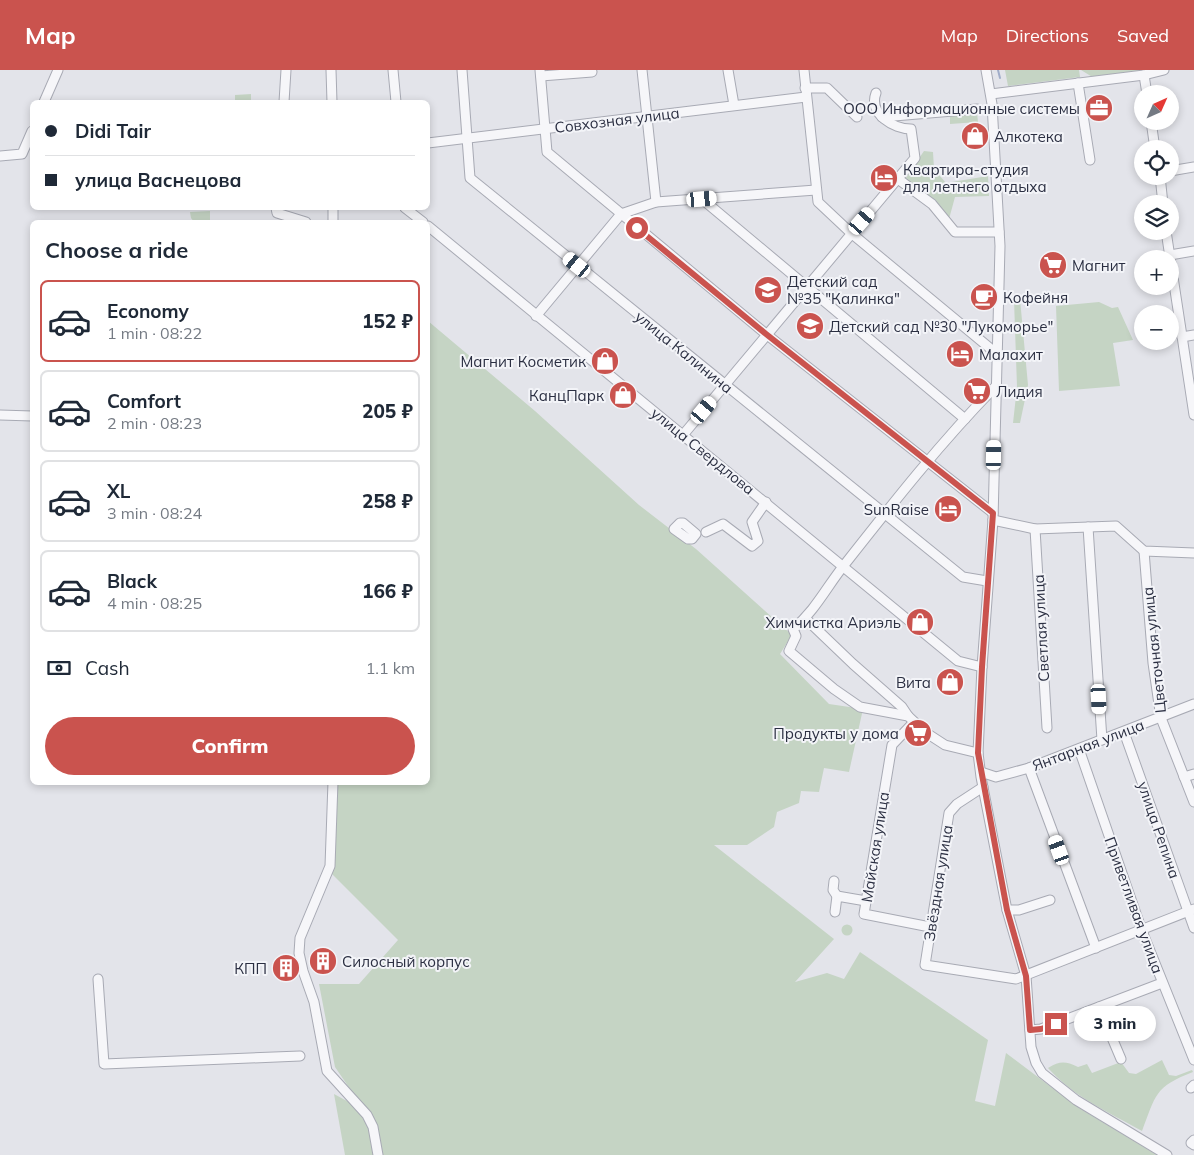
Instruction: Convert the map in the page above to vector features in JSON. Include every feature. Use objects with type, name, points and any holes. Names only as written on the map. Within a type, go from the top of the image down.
[{"type":"street","points":[[45,100],[58,70]]},
{"type":"street","points":[[279,70],[279,100]]},
{"type":"street","points":[[284,100],[286,70]]},
{"type":"street","points":[[331,70],[332,100]]},
{"type":"street","points":[[393,70],[396,100]]},
{"type":"street","name":"улица Калинина","points":[[462,70],[470,178],[963,577],[987,581]]},
{"type":"street","points":[[642,70],[656,202]]},
{"type":"street","points":[[728,70],[734,105]]},
{"type":"street","points":[[804,70],[818,202],[851,234],[997,354]]},
{"type":"street","points":[[986,70],[991,94],[999,232],[993,516],[987,581],[978,753],[983,788],[1007,910],[1026,976],[1031,1047],[1036,1063],[1042,1073],[1090,1109],[1167,1155]]},
{"type":"street","points":[[991,94],[1144,75],[1164,70]]},
{"type":"street","points":[[592,72],[540,73],[547,152],[766,334],[926,463],[993,516],[1035,529],[1116,526],[1144,551],[1194,552]]},
{"type":"street","points":[[1144,75],[1146,85]]},
{"type":"street","points":[[1078,83],[1090,160]]},
{"type":"street","name":"Совхозная улица","points":[[430,143],[734,105],[827,88],[857,117]]},
{"type":"street","points":[[683,434],[915,158],[911,129],[896,127],[882,117],[877,111],[874,98],[876,94]]},
{"type":"street","points":[[882,117],[977,109]]},
{"type":"street","points":[[0,156],[22,154],[30,136]]},
{"type":"street","points":[[1179,170],[1194,167]]},
{"type":"street","points":[[898,179],[932,204],[955,232],[999,232]]},
{"type":"street","points":[[536,316],[621,214],[656,202],[816,190]]},
{"type":"street","points":[[702,199],[965,419]]},
{"type":"street","points":[[276,210],[301,220]]},
{"type":"street","points":[[408,210],[420,220]]},
{"type":"street","name":"улица Свердлова","points":[[430,228],[958,661],[982,667]]},
{"type":"street","points":[[1179,254],[1194,251]]},
{"type":"street","points":[[1176,295],[1194,415]]},
{"type":"street","points":[[1182,337],[1194,335]]},
{"type":"street","points":[[911,719],[860,707],[834,689],[789,651],[796,636],[793,629],[806,619],[843,565],[926,463],[995,387]]},
{"type":"street","points":[[0,415],[30,416]]},
{"type":"street","points":[[706,532],[723,524],[752,546],[758,541],[752,522],[766,502]]},
{"type":"street","points":[[1088,526],[1102,740]]},
{"type":"street","name":"Светлая улица","points":[[1035,529],[1047,728]]},
{"type":"street","name":"Цветочная улица","points":[[1144,551],[1153,663],[1160,718],[1194,802]]},
{"type":"street","points":[[806,619],[902,707],[911,719],[945,745],[978,753]]},
{"type":"street","name":"Янтарная улица","points":[[981,772],[996,777],[1029,768],[1194,704]]},
{"type":"street","name":"Майская улица","points":[[911,719],[892,745],[864,914],[930,927]]},
{"type":"street","name":"улица Репина","points":[[1124,732],[1191,910],[1194,928]]},
{"type":"street","name":"Приветливая улица","points":[[1079,749],[1142,931],[1194,1060]]},
{"type":"street","points":[[1029,768],[1096,948]]},
{"type":"street","points":[[1184,777],[1194,774]]},
{"type":"street","points":[[333,785],[330,866],[300,938],[299,954],[318,1019],[327,1071],[367,1115],[373,1127],[378,1155]]},
{"type":"street","name":"Звёздная улица","points":[[983,788],[957,804],[949,813],[925,965],[1016,979],[1026,976]]},
{"type":"street","points":[[834,881],[833,890],[837,896],[835,912]]},
{"type":"street","points":[[837,896],[866,901]]},
{"type":"street","points":[[1007,910],[1019,910],[1050,900]]},
{"type":"street","points":[[1026,976],[1191,910]]},
{"type":"street","points":[[98,979],[104,1064],[300,1056]]},
{"type":"street","points":[[1030,1030],[1041,1029],[1162,983]]},
{"type":"street","points":[[1099,1007],[1121,1059]]},
{"type":"green space","points":[[1005,70],[1079,70],[1080,77],[1008,86]]},
{"type":"green space","points":[[1081,70],[1144,70],[1094,78]]},
{"type":"green space","points":[[251,94],[251,100],[235,100],[235,95]]},
{"type":"green space","points":[[977,113],[978,122],[950,124],[950,115]]},
{"type":"green space","points":[[924,151],[933,152],[934,169],[946,183],[988,176],[989,196],[955,197],[949,219],[905,179]]},
{"type":"green space","points":[[210,211],[210,220],[192,220],[190,212]]},
{"type":"green space","points":[[1020,299],[1028,385],[1020,423],[1013,423],[1017,387],[1014,300]]},
{"type":"green space","points":[[1099,302],[1112,308],[1118,307],[1133,340],[1113,343],[1120,386],[1059,391],[1056,306]]},
{"type":"green space","points":[[430,323],[535,411],[639,505],[696,549],[792,635],[780,654],[829,704],[863,709],[849,772],[824,768],[819,792],[801,791],[799,803],[777,812],[774,827],[747,845],[714,845],[834,939],[795,982],[827,973],[844,979],[860,952],[988,1040],[975,1101],[995,1106],[1006,1053],[1079,1108],[1157,1155],[345,1155],[334,1094],[358,1107],[348,1086],[335,1067],[319,984],[359,984],[398,940],[331,873],[334,785],[430,785]]},
{"type":"green space","points":[[847,924],[853,930],[847,936],[841,930]]},
{"type":"green space","points":[[1162,1060],[1169,1075],[1176,1076],[1192,1070],[1193,1072],[1180,1077],[1163,1088],[1154,1100],[1142,1131],[1080,1096],[1048,1068],[1063,1063],[1078,1067],[1087,1064],[1092,1073],[1121,1062],[1129,1073],[1136,1074]]},
{"type":"waterway","points":[[998,70],[1000,78]]},
{"type":"place","name":"ООО Информационные системы","points":[[1099,108]]},
{"type":"place","name":"Алкотека","points":[[975,136]]},
{"type":"place","name":"Квартира-студия для летнего отдыха","points":[[884,178]]},
{"type":"place","name":"Магнит","points":[[1053,265]]},
{"type":"place","name":"Детский сад №35 \"Калинка\"","points":[[768,290]]},
{"type":"place","name":"Кофейня","points":[[984,297]]},
{"type":"place","name":"Детский сад №30 \"Лукоморье\"","points":[[810,326]]},
{"type":"place","name":"Малахит","points":[[960,354]]},
{"type":"place","name":"Магнит Косметик","points":[[605,361]]},
{"type":"place","name":"Лидия","points":[[977,391]]},
{"type":"place","name":"КанцПарк","points":[[623,395]]},
{"type":"place","name":"SunRaise","points":[[948,509]]},
{"type":"place","name":"Химчистка Ариэль","points":[[920,622]]},
{"type":"place","name":"Вита","points":[[950,682]]},
{"type":"place","name":"Продукты у дома","points":[[918,733]]},
{"type":"place","name":"Силосный корпус","points":[[323,961]]},
{"type":"place","name":"КПП","points":[[286,968]]},
{"type":"route","points":[[637,228],[926,463],[993,513],[987,581],[978,753],[1007,910],[1026,976],[1030,1030],[1056,1024]]}]
